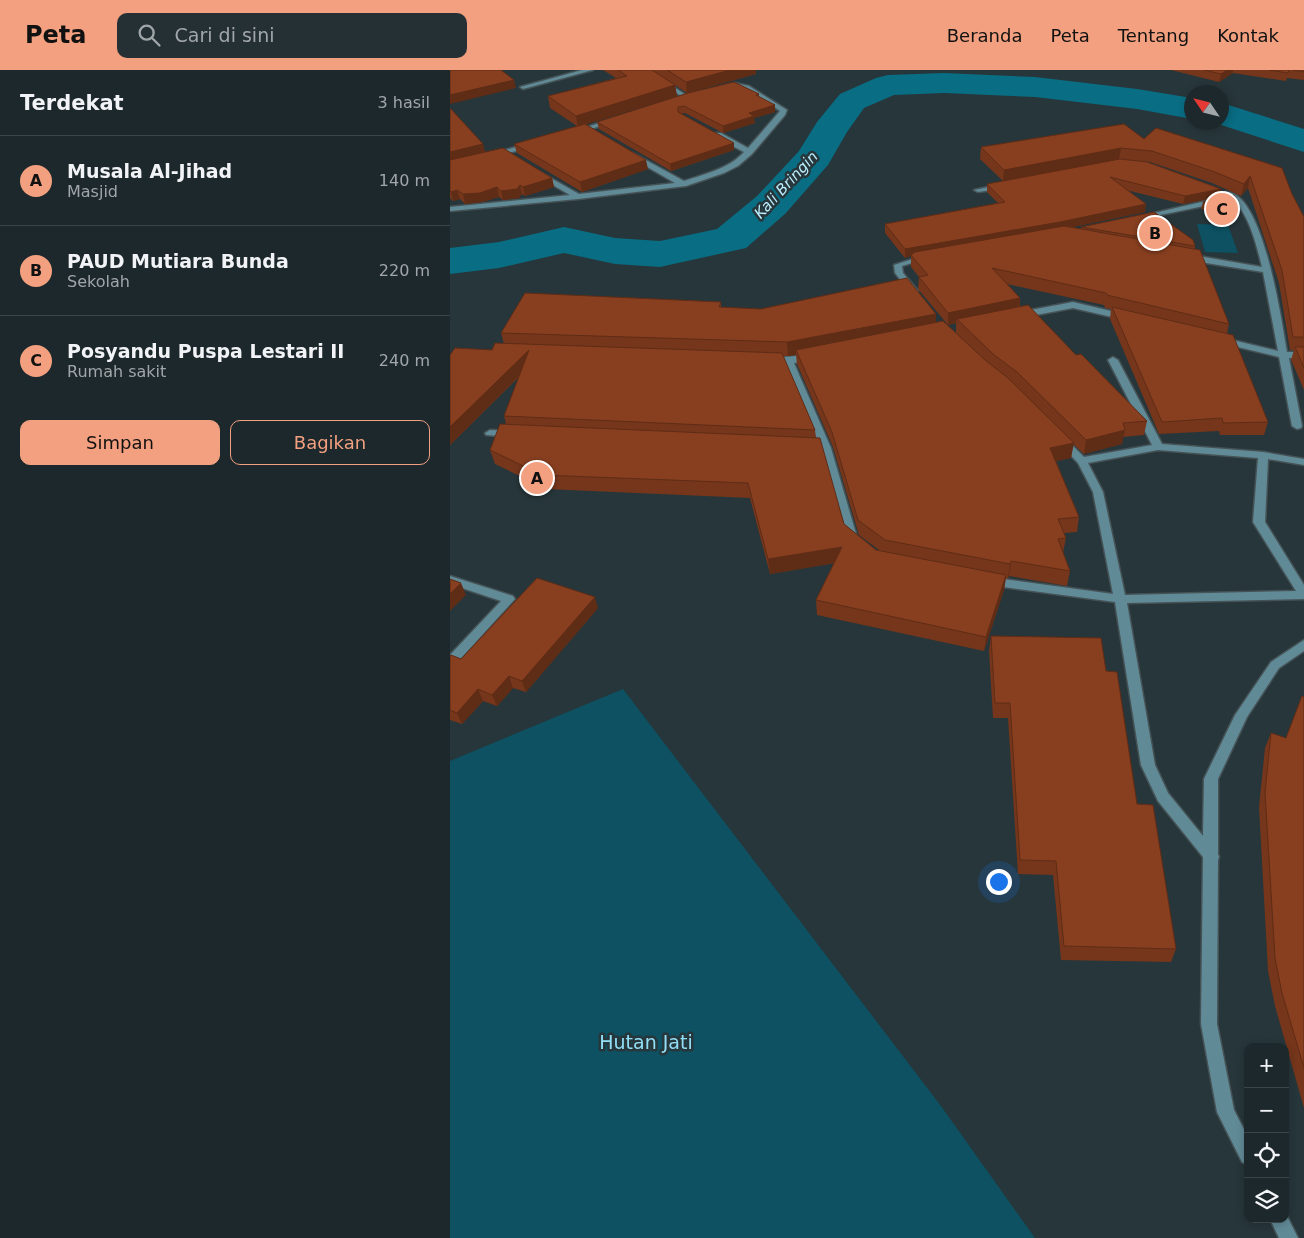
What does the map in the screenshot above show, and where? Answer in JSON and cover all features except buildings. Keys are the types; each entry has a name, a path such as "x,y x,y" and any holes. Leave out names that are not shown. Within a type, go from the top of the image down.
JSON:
{"street":[{"path":"523,87 590,70"},
{"path":"644,70 688,96 677,100"},
{"path":"450,209 578,198 683,184 721,171 735,164 749,152 783,114 784,110 747,87 735,84 718,89"},
{"path":"596,133 584,130 624,116"},
{"path":"707,129 749,152"},
{"path":"486,156 540,142"},
{"path":"622,148 683,184"},
{"path":"504,151 512,156"},
{"path":"529,167 578,198"},
{"path":"978,190 1015,183"},
{"path":"1218,190 1236,197 1243,205 1259,240 1267,270 1297,426"},
{"path":"1133,218 1236,197"},
{"path":"922,302 899,273 898,265 912,260 941,255"},
{"path":"1179,256 1267,270"},
{"path":"1014,317 1073,305 1130,318"},
{"path":"1207,337 1284,355 1304,356"},
{"path":"759,360 788,362 818,356"},
{"path":"1113,360 1158,447"},
{"path":"788,362 822,448 852,538 864,549"},
{"path":"1052,431 1082,461 1098,492 1120,599 1148,765 1163,797 1212,857"},
{"path":"490,433 519,434"},
{"path":"1082,461 1158,447 1263,455 1304,462"},
{"path":"1263,455 1259,522 1304,595"},
{"path":"973,578 1010,585 1120,599 1304,595"},
{"path":"450,580 508,599 450,663"},
{"path":"1244,1148 1226,1112 1209,1024 1212,857 1211,778 1242,714 1275,665 1304,645"},
{"path":"1281,1223 1289,1238"}],"green space":[{"path":"1197,224 1228,225 1238,253 1205,252"},
{"name":"Hutan Jati","path":"623,689 941,1106 1035,1238 450,1238 450,761"}],"waterway":[{"name":"Kali Bringin","path":"450,261 499,255 564,240 615,251 660,254 731,239 771,205 815,157 830,130 852,101 888,85 944,83 1035,87 1137,99 1184,108"},
{"name":"Kali Bringin","path":"1229,116 1304,141"}],"place":[{"name":"Posyandu Puspa Lestari II","path":"1222,209"},
{"name":"PAUD Mutiara Bunda","path":"1155,233"},
{"name":"Musala Al-Jihad","path":"537,478"}]}
